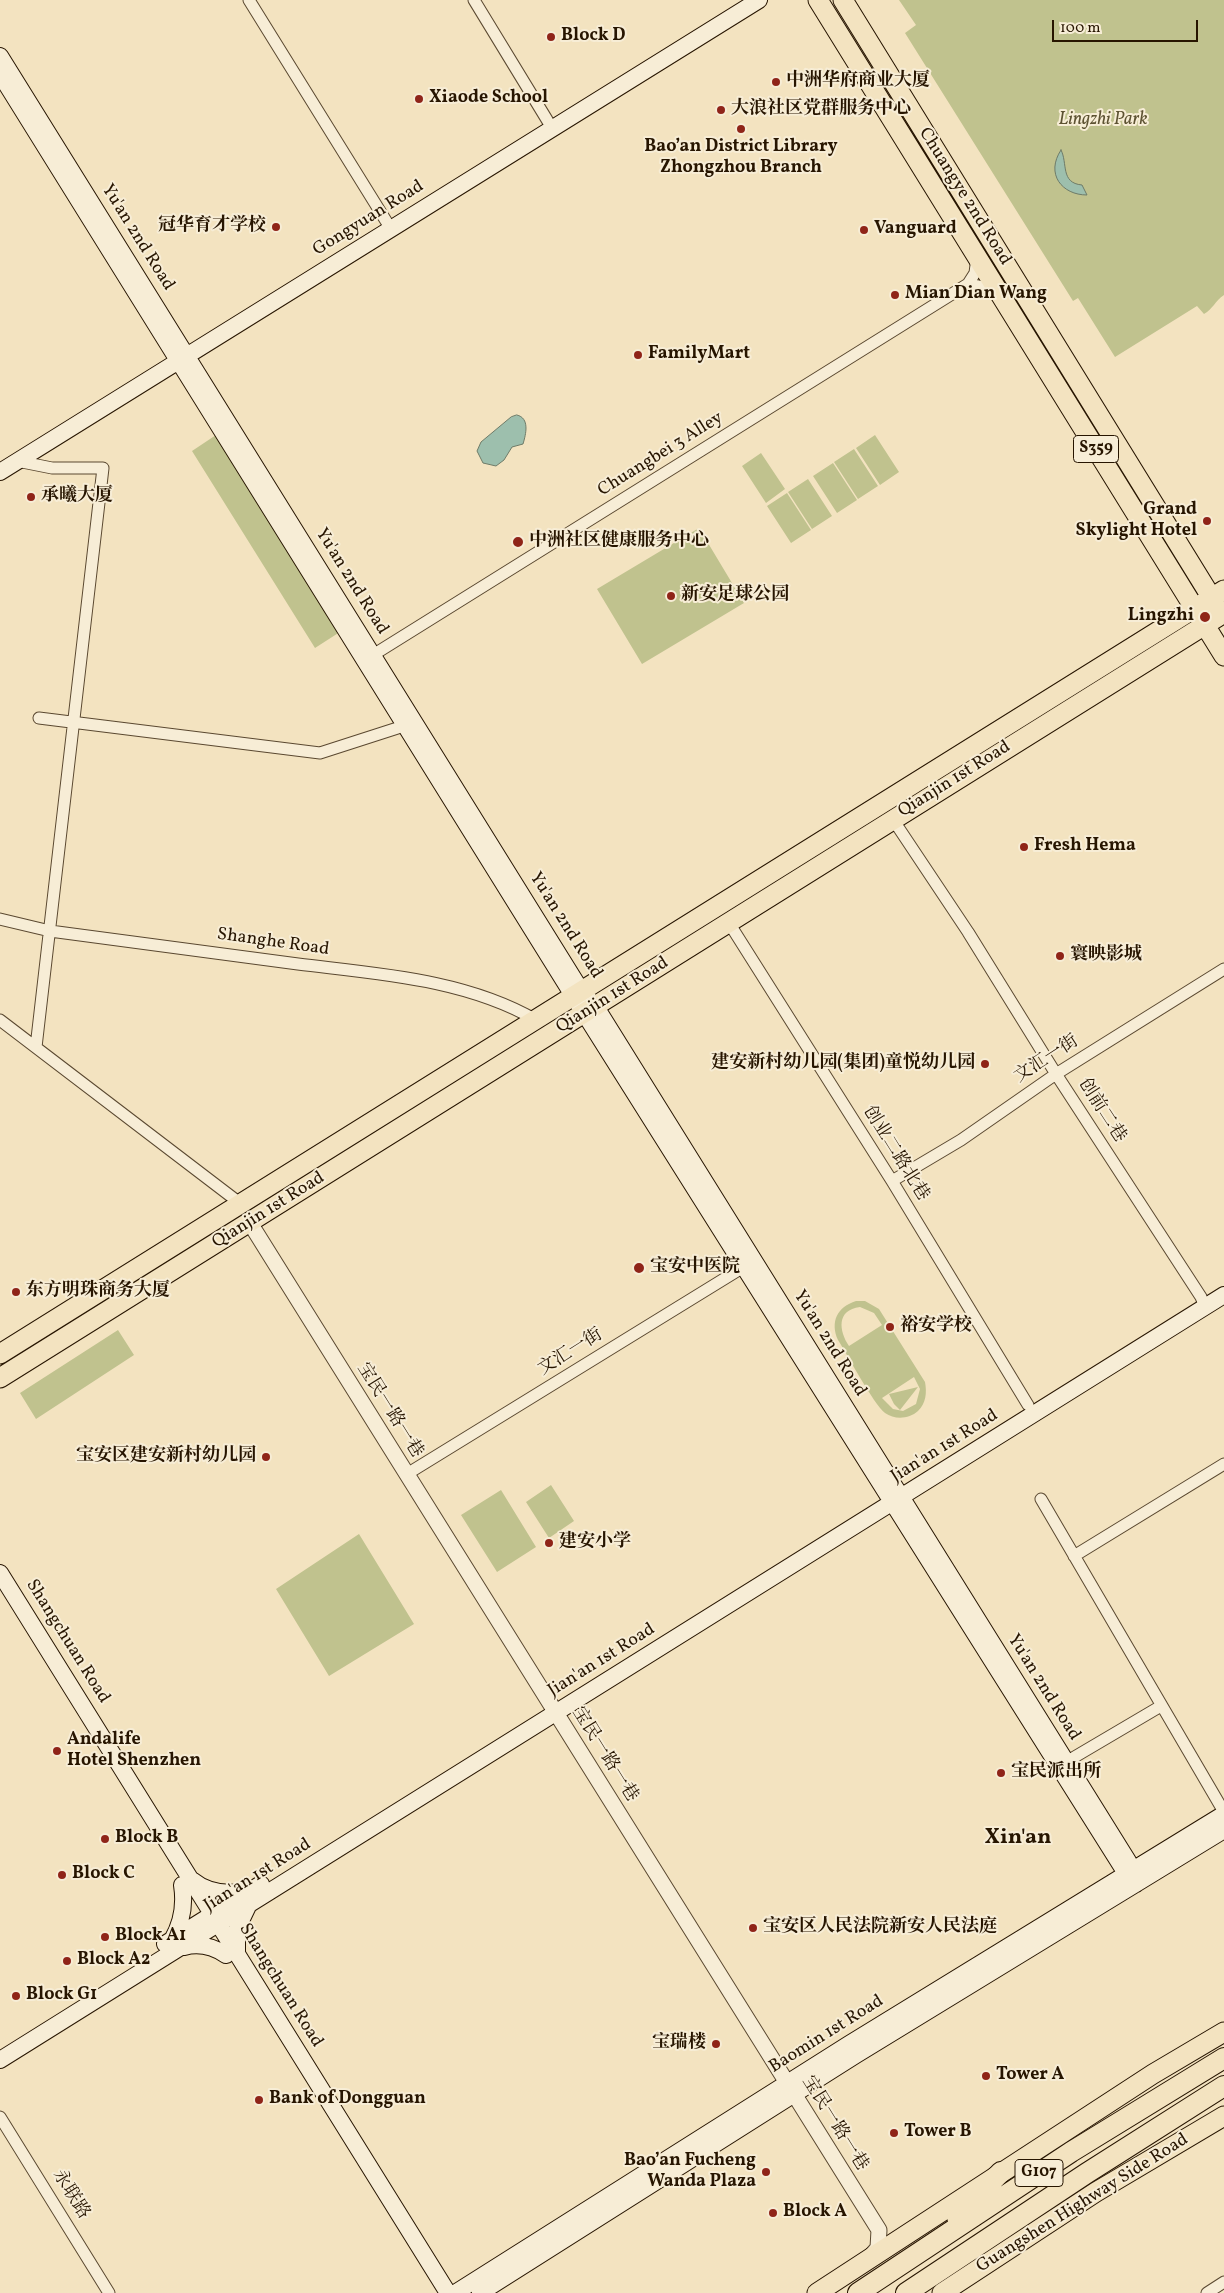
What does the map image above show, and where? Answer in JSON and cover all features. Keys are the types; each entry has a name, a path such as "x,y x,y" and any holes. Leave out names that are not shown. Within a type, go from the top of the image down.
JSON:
{"highway":[{"name":"G107","path":"858,2293 1071,2152 1224,2058"},
{"name":"G107","path":"906,2293 1087,2173 1224,2086"},
{"path":"931,2245 1001,2172"}],"main road":[{"name":"Gongyuan Road","path":"549,124 738,0"},
{"name":"Gongyuan Road","path":"0,472 180,354 388,224 549,124 758,0"},
{"name":"Chuangye 2nd Road","path":"818,0 978,256"},
{"name":"Chuangye 2nd Road","path":"843,0 1218,594"},
{"name":"Yu'an 2nd Road","path":"0,56 180,354 578,994 591,1010 1132,1875"},
{"name":"Yu'an 2nd Road","path":"0,74 373,655 410,724"},
{"name":"S359","path":"978,256 998,290"},
{"name":"Chuangye 2nd Road","path":"998,290 1224,656"},
{"name":"Gongyuan Road","path":"0,459 180,354"},
{"name":"S359","path":"1218,594 1223,615"},
{"name":"Qianjin 1st Road","path":"0,1354 1218,594"},
{"name":"Qianjin 1st Road","path":"0,1378 591,1010 892,818 1223,615"},
{"path":"702,917 698,922 698,928 706,934 712,934"},
{"name":"Jian'an 1st Road","path":"0,2047 211,1922 553,1709 1203,1302 1224,1283"},
{"name":"Jian'an 1st Road","path":"894,1496 1028,1405 1203,1302 1224,1295"},
{"name":"Yu'an 2nd Road","path":"894,1496 1066,1762 1132,1875"},
{"name":"Shangchuan Road","path":"0,1573 211,1922 448,2293"},
{"name":"Shangchuan Road","path":"0,1592 187,1882"},
{"name":"Baomin 1st Road","path":"455,2293 790,2089 1132,1875 1224,1813"},
{"name":"Baomin 1st Road","path":"1132,1875 1224,1830"},
{"path":"187,1882 218,1892 250,1897 237,1929 231,1954 205,1946 175,1944 182,1916 187,1882"},
{"name":"Jian'an 1st Road","path":"0,2060 175,1944"},
{"name":"Shangchuan Road","path":"231,1954 436,2293"},
{"path":"817,2293 1153,2074 1224,2032"},
{"name":"Baomin 1st Road","path":"480,2293 790,2089"},
{"name":"Guangshen Highway Side Road","path":"942,2293 1096,2192 1224,2116"}],"street":[{"path":"248,0 388,224"},
{"path":"474,0 549,124"},
{"path":"978,256 975,273 968,284 998,290"},
{"name":"Chuangbei 3 Alley","path":"373,655 968,284"},
{"path":"16,461 52,468 103,468 36,1047"},
{"path":"39,718 320,753 410,724"},
{"name":"创前二巷","path":"892,818 968,932 1056,1074 1203,1302"},
{"name":"Shanghe Road","path":"0,919 50,930 382,975 454,987 511,1005 536,1020"},
{"name":"创业二路北巷","path":"729,923 892,1181 1028,1405"},
{"name":"文汇一街","path":"892,1181 961,1140 1056,1074 1224,970"},
{"path":"0,1020 241,1204"},
{"name":"宝民一路一巷","path":"250,1222 879,2230"},
{"name":"文汇一街","path":"407,1474 750,1264"},
{"path":"1074,1556 1224,1464"},
{"path":"1041,1499 1224,1813"},
{"path":"1066,1762 1161,1706"},
{"name":"永联路","path":"0,2117 109,2293"},
{"path":"869,2258 878,2248 879,2230 890,2236 907,2233"},
{"path":"1207,2293 1224,2282"}],"green space":[{"name":"Lingzhi Park","path":"899,0 1224,0 1224,295 1210,310 1204,314 1197,306 1115,357 1078,298 1073,301 905,33 916,25"},
{"path":"219,433 343,630 315,648 192,451"},
{"path":"875,435 899,472 880,485 856,448"},
{"path":"854,449 878,486 858,499 834,462"},
{"path":"761,453 785,489 766,503 742,466"},
{"path":"833,463 857,500 837,513 813,476"},
{"path":"808,479 832,516 812,529 788,492"},
{"path":"787,493 811,530 791,543 767,506"},
{"name":"新安足球公园","path":"699,528 744,603 642,664 597,589"},
{"path":"856,1301 865,1301 879,1309 925,1382 926,1394 924,1401 921,1408 914,1414 897,1418 885,1413 874,1400 838,1340 835,1321 840,1311","holes":["860,1307 874,1313 882,1325 849,1346 843,1334 843,1317 852,1309","914,1377 920,1389 916,1404 903,1411 893,1409 882,1398"]},
{"path":"118,1330 134,1355 36,1419 20,1393"},
{"path":"918,1387 900,1410 894,1404 889,1394"},
{"path":"551,1485 574,1521 549,1538 526,1502"},
{"path":"501,1490 536,1547 497,1572 461,1515"},
{"path":"359,1534 414,1624 329,1676 276,1589"}],"shaded area":[{"path":"1061,150 1070,181 1082,185 1087,195 1070,191 1059,182 1055,167 1056,159"},
{"path":"517,415 524,419 526,427 523,444 512,447 504,460 496,466 483,463 477,451 481,442 511,417"}],"place":[{"name":"Block D","path":"551,37"},
{"name":"中洲华府商业大厦","path":"776,82"},
{"name":"Xiaode School","path":"419,99"},
{"name":"大浪社区党群服务中心","path":"721,110"},
{"name":"Bao’an District Library Zhongzhou Branch","path":"741,129"},
{"name":"冠华育才学校","path":"276,227"},
{"name":"Vanguard","path":"864,230"},
{"name":"Mian Dian Wang","path":"895,295"},
{"name":"FamilyMart","path":"638,355"},
{"name":"承曦大厦","path":"31,497"},
{"name":"Grand Skylight Hotel","path":"1207,521"},
{"name":"中洲社区健康服务中心","path":"518,542"},
{"name":"新安足球公园","path":"671,596"},
{"name":"Lingzhi","path":"1205,617"},
{"name":"Fresh Hema","path":"1024,847"},
{"name":"寰映影城","path":"1060,956"},
{"name":"建安新村幼儿园(集团)童悦幼儿园","path":"985,1064"},
{"name":"宝安中医院","path":"639,1268"},
{"name":"东方明珠商务大厦","path":"16,1292"},
{"name":"裕安学校","path":"890,1327"},
{"name":"宝安区建安新村幼儿园","path":"266,1457"},
{"name":"建安小学","path":"549,1543"},
{"name":"Andalife Hotel Shenzhen","path":"57,1751"},
{"name":"宝民派出所","path":"1001,1773"},
{"name":"Block B","path":"105,1839"},
{"name":"Block C","path":"62,1875"},
{"name":"宝安区人民法院新安人民法庭","path":"753,1928"},
{"name":"Block A1","path":"105,1937"},
{"name":"Block A2","path":"67,1961"},
{"name":"Block G1","path":"16,1996"},
{"name":"宝瑞楼","path":"716,2044"},
{"name":"Tower A","path":"986,2076"},
{"name":"Bank of Dongguan","path":"259,2100"},
{"name":"Tower B","path":"894,2133"},
{"name":"Bao’an Fucheng Wanda Plaza","path":"766,2172"},
{"name":"Block A","path":"773,2213"}],"district":[{"name":"Xin'an","path":"1018,1839"}]}
